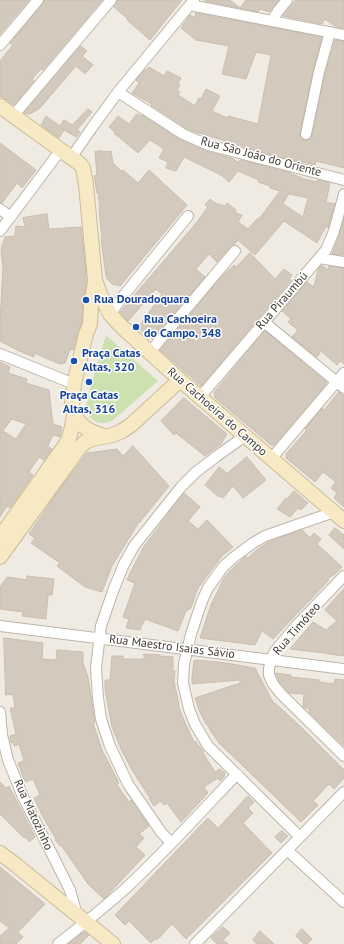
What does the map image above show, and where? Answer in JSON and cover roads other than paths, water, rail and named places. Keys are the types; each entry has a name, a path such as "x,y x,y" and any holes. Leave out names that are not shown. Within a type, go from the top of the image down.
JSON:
{"main road":[{"path":"0,106 80,164 82,168 86,185 96,280 100,294 110,314 97,319 90,324"},
{"path":"96,280 91,305 90,324 86,334 74,384 72,406 74,415 84,428 104,436"},
{"name":"Rua Cachoeira do Campo","path":"110,314 149,353 339,516"},
{"path":"0,558 80,447 92,439 113,435 122,431 180,380"},
{"path":"0,537 66,444 71,432 74,415"},
{"path":"0,853 16,864 111,943"}],"street":[{"path":"0,45 38,0"},
{"path":"13,116 111,0"},
{"path":"272,21 287,0"},
{"path":"0,231 66,154 91,129 118,92 192,2 272,21 344,35"},
{"path":"306,134 319,72 330,32"},
{"name":"Rua São João do Oriente","path":"118,92 183,134 197,140 344,180"},
{"name":"Rua Piraumbú","path":"200,397 326,250 334,231 344,194"},
{"path":"0,210 11,217"},
{"path":"110,314 188,216"},
{"path":"149,353 234,251"},
{"path":"319,258 344,262"},
{"path":"264,322 340,385"},
{"path":"0,354 74,384"},
{"path":"271,459 340,385 344,373"},
{"path":"171,843 161,832 128,784 110,746 101,719 96,668 101,626 124,564 134,546 181,487 196,472 245,436"},
{"path":"300,837 208,746 195,724 189,709 183,683 184,664 191,634 202,601 208,588 222,567 253,543 265,536 339,516"},
{"name":"Rua Timóteo","path":"344,576 296,626 275,651 271,659 269,670 269,675 273,684 281,694 344,756"},
{"name":"Rua Maestro Isaias Sávio","path":"0,626 344,669"},
{"name":"Rua Matozinho","path":"0,712 2,735 8,760 23,797 70,890 81,918"},
{"path":"58,944 81,918 126,888 237,774"},
{"path":"195,944 344,792"},
{"path":"287,850 344,902"}],"place":[{"name":"Rua Douradoquara","path":"86,300"},
{"name":"Rua Cachoeira do Campo, 348","path":"136,327"},
{"name":"Praça Catas Altas, 320","path":"74,361"},
{"name":"Praça Catas Altas, 316","path":"89,382"}]}
